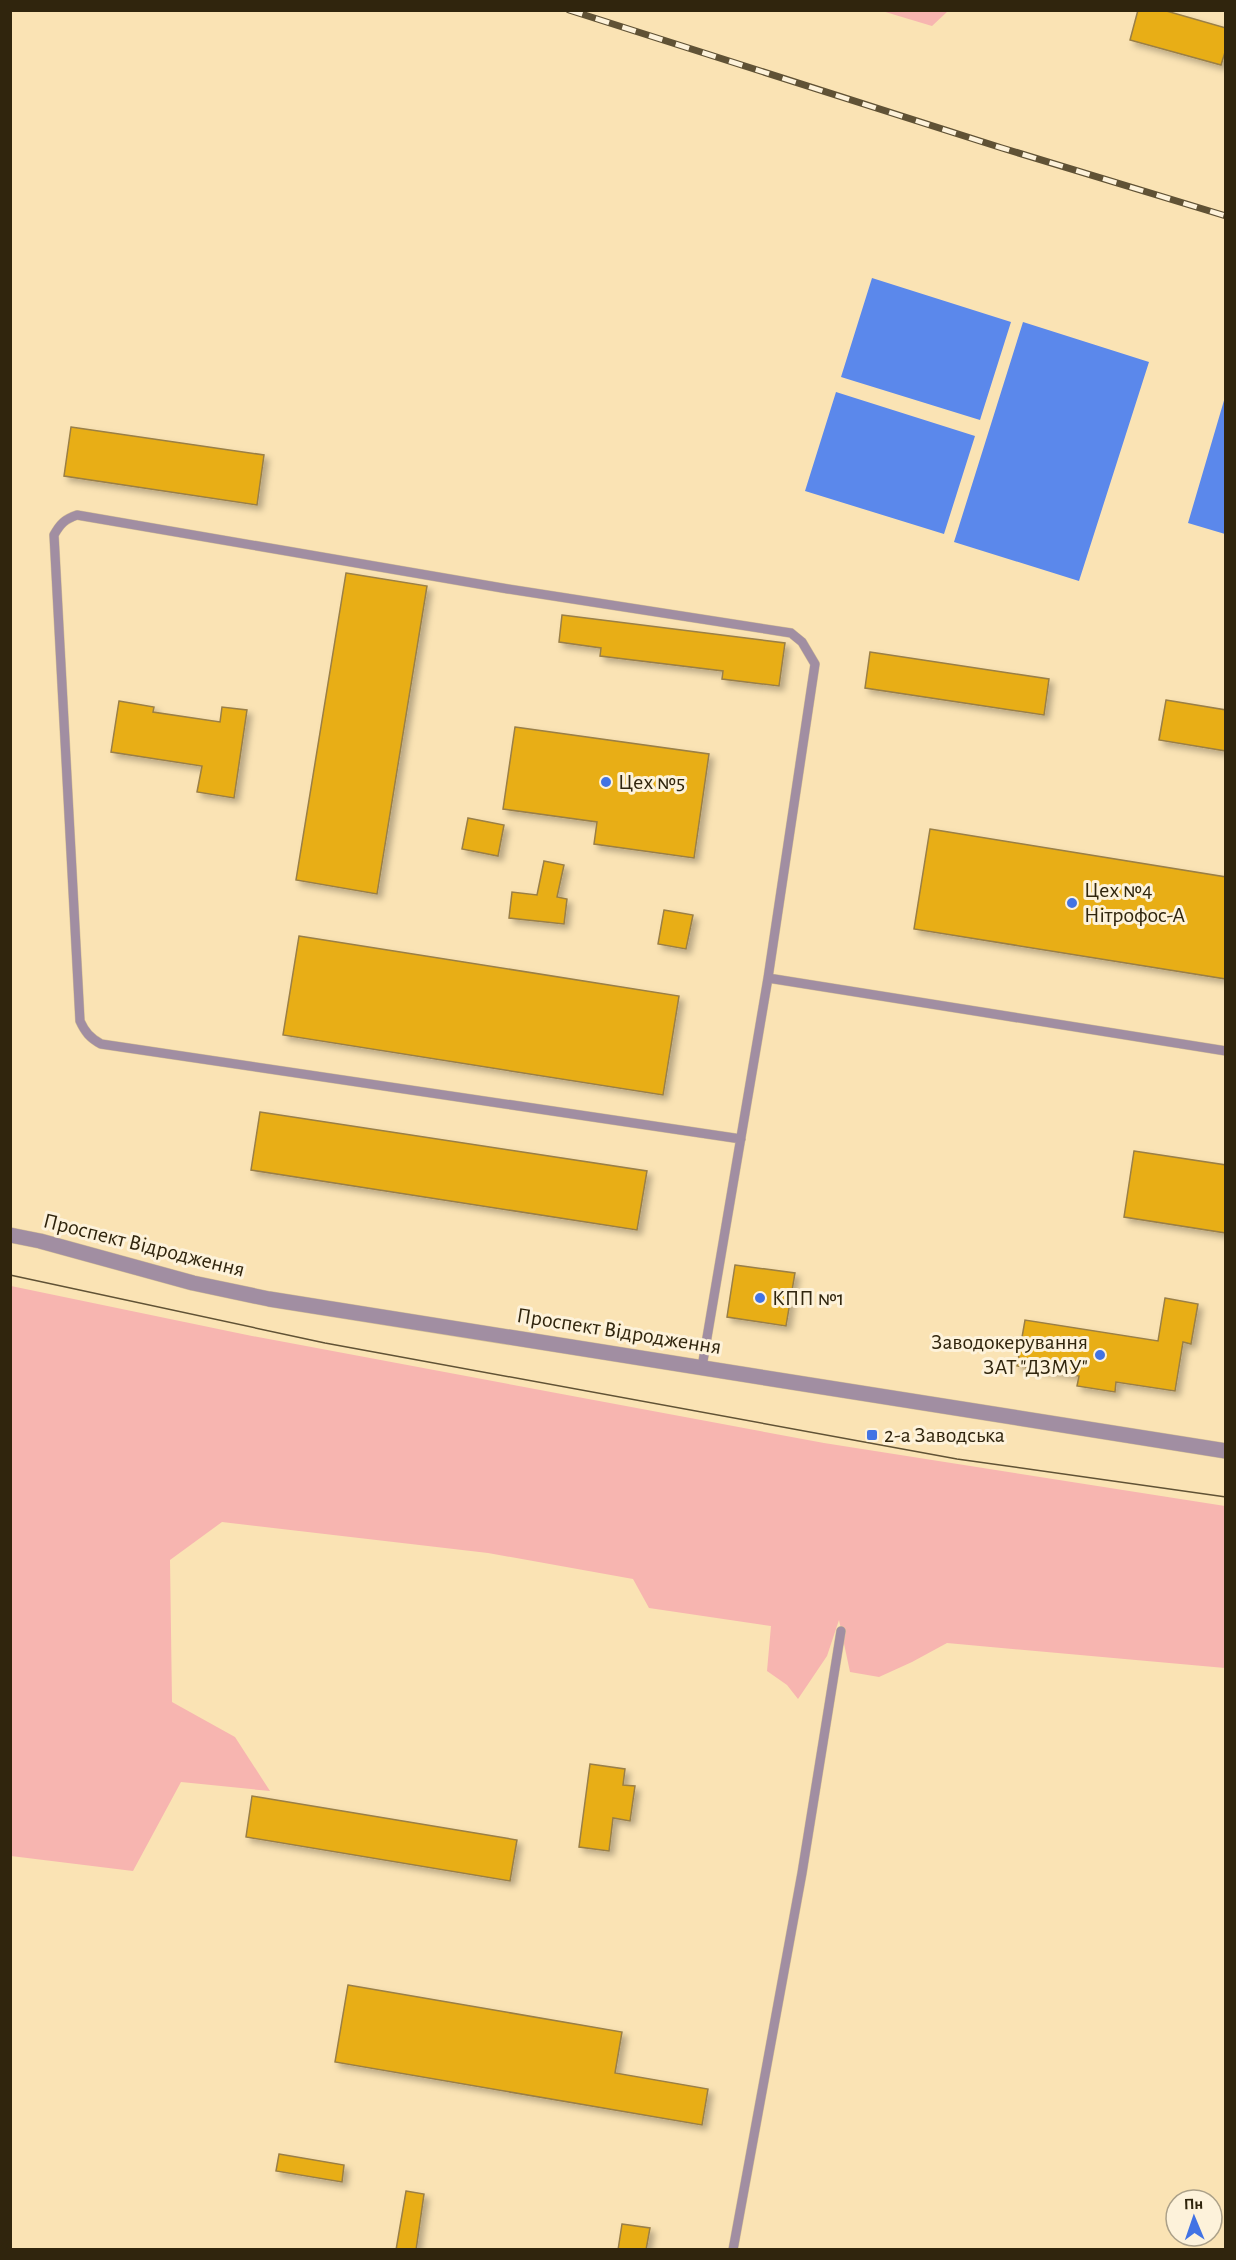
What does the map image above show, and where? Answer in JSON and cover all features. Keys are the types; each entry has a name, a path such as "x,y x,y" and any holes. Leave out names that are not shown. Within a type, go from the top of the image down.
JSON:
{"street":[{"name":"Проспект Відродження","path":"10,1235 40,1241 193,1283 269,1299 1226,1451"}],"lane":[{"path":"702,1367 741,1138 768,978 815,664 810,653 791,633 519,591 78,515 59,525 54,536 80,1021 92,1040 113,1046 741,1138"},
{"path":"768,978 1226,1051"},
{"path":"733,2250 802,1873 841,1631"}],"shaded area":[{"path":"882,11 948,11 932,26"},
{"path":"11,1286 252,1336 824,1443 1225,1506 1225,1668 947,1643 879,1677 850,1672 839,1620 827,1656 798,1699 787,1685 767,1671 771,1626 649,1608 633,1579 488,1553 222,1522 170,1560 172,1702 235,1737 270,1791 181,1782 133,1871 11,1856"}],"water":[{"path":"872,278 1011,322 980,420 841,377"},
{"path":"1023,322 1149,362 1079,581 954,542"},
{"path":"836,392 975,436 944,534 805,491"},
{"path":"1225,397 1225,534 1188,523"}],"building":[{"path":"1138,10 1163,10 1226,28 1226,49 1221,65 1130,40"},
{"path":"71,427 264,455 257,505 64,476"},
{"path":"346,573 427,586 377,894 296,880"},
{"path":"562,615 785,643 779,686 722,679 723,671 600,656 601,648 559,642"},
{"path":"870,652 1049,679 1044,715 865,688"},
{"path":"1166,700 1226,710 1226,751 1159,740"},
{"path":"119,701 154,707 153,712 220,722 222,707 247,710 234,798 197,792 202,766 111,752"},
{"name":"Цех №5","path":"515,727 709,754 694,858 594,844 597,822 503,809"},
{"path":"468,818 504,825 498,856 462,849"},
{"name":"Цех №4 Нітрофос-А","path":"930,829 1226,877 1226,979 914,929"},
{"path":"544,861 564,865 557,897 567,899 564,924 509,918 512,892 537,895"},
{"path":"664,910 693,915 686,949 658,944"},
{"path":"299,936 679,996 663,1095 283,1035"},
{"path":"260,1112 647,1171 637,1230 251,1170"},
{"path":"1134,1151 1226,1165 1226,1233 1124,1217"},
{"name":"КПП №1","path":"735,1265 795,1273 786,1326 727,1317"},
{"name":"Заводокерування ЗАТ \"ДЗМУ\"","path":"1165,1298 1198,1304 1191,1344 1183,1342 1175,1391 1116,1382 1115,1392 1077,1386 1079,1376 1017,1366 1025,1320 1158,1341"},
{"path":"590,1764 625,1769 623,1785 635,1786 630,1821 613,1818 609,1851 579,1847"},
{"path":"252,1796 517,1840 510,1881 246,1837"},
{"path":"348,1985 622,2032 615,2073 708,2089 702,2125 335,2062"},
{"path":"279,2154 344,2165 342,2182 276,2171"},
{"path":"406,2191 424,2194 416,2250 396,2250"},
{"path":"622,2224 650,2228 646,2250 618,2250"}],"tram line":[{"path":"10,1275 325,1343 957,1459 1226,1497"}],"railway":[{"path":"569,10 1002,148 1226,216"}],"place":[{"name":"Цех №5","path":"606,782"},
{"name":"Цех №4 Нітрофос-А","path":"1072,903"},
{"name":"КПП №1","path":"760,1298"},
{"name":"Заводокерування ЗАТ \"ДЗМУ\"","path":"1100,1355"},
{"name":"2-а Заводська","path":"872,1435"}]}
